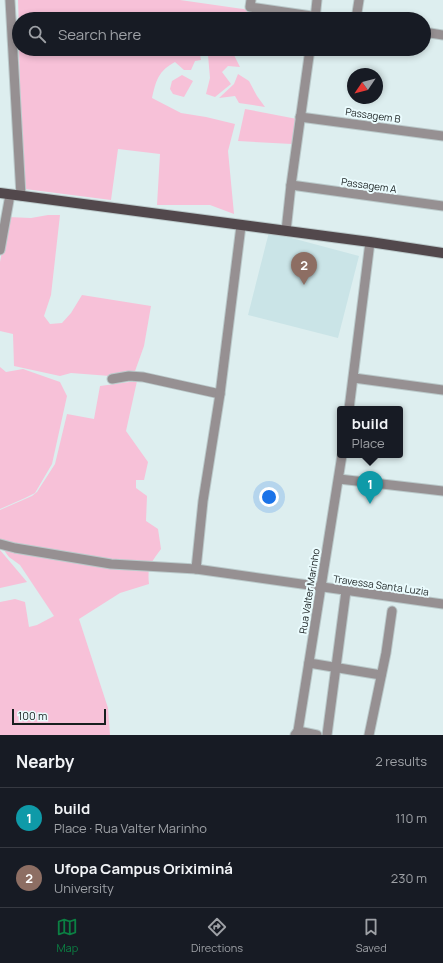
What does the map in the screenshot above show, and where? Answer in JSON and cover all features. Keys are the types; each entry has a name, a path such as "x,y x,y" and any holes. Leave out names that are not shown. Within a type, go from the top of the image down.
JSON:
{"main road":[{"path":"5,194 443,253"}],"street":[{"path":"10,0 12,36"},
{"path":"316,12 317,0"},
{"path":"357,12 359,0"},
{"path":"251,4 288,12"},
{"path":"431,33 443,35"},
{"path":"13,56 21,196"},
{"path":"286,231 309,56"},
{"name":"Passagem B","path":"300,117 443,136"},
{"name":"Passagem A","path":"291,185 443,206"},
{"path":"0,250 5,194"},
{"path":"196,569 203,501 220,394 241,226"},
{"path":"349,406 370,242"},
{"path":"112,379 129,376 143,377 220,394"},
{"path":"354,378 443,390"},
{"name":"Rua Valter Marinho","path":"297,733 342,458"},
{"path":"339,479 443,491"},
{"name":"Travessa Santa Luzia","path":"0,544 15,548 111,564 196,569 321,588 443,604"},
{"path":"327,735 346,591"},
{"path":"369,735 392,611"},
{"path":"309,663 381,675"},
{"path":"297,733 317,735"}],"shaded area":[{"path":"18,0 180,0 250,10 249,12 18,12"},
{"path":"19,56 200,56 201,60 195,61 191,70 184,70 175,62 169,65 161,73 152,98 181,113 235,124 228,151 234,214 210,205 157,205 160,154 118,149 111,200 25,189"},
{"path":"208,56 234,56 240,67 228,66 222,72 231,84 215,97 206,94 210,78"},
{"path":"238,74 249,81 265,107 239,103 235,96 219,98 234,84"},
{"path":"182,75 193,81 184,97 173,94 170,89 172,81"},
{"path":"245,109 297,119 292,144 238,141"},
{"path":"48,215 60,215 51,295 44,316 50,324 62,323 71,313 82,295 151,306 144,346 134,374 110,376 71,373 60,376 14,366 13,334 0,331 0,262 8,217 31,218"},
{"path":"269,232 359,256 338,338 248,315"},
{"path":"0,367 6,372 23,369 60,382 67,396 52,464 35,493 0,509"},
{"path":"137,381 126,431 148,462 144,480 136,480 136,488 147,496 146,521 158,529 161,549 150,565 149,584 120,593 79,619 108,708 110,735 0,735 0,602 15,599 25,602 29,627 37,625 54,616 20,565 9,557 0,545 0,510 32,496 37,492 55,464 67,414 94,419 100,386"},
{"path":"0,550 27,582 0,588"}],"place":[{"name":"Ufopa Campus Oriximiná","path":"304,285"},
{"name":"build","path":"370,504"}]}
